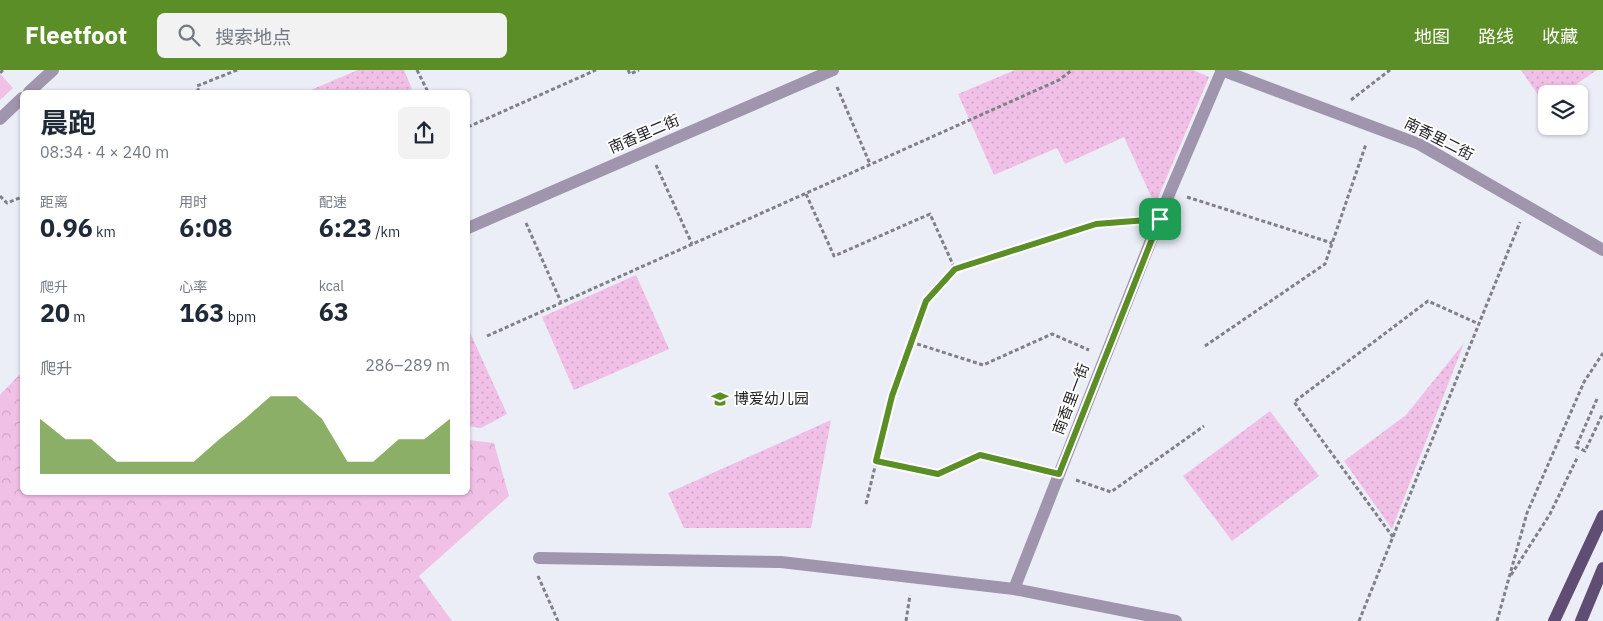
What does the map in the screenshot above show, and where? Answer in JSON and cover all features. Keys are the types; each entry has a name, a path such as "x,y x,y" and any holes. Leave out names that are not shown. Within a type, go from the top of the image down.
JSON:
{"main road":[{"path":"1554,621 1603,516"},
{"path":"1581,621 1603,568"}],"street":[{"path":"31,90 53,70"},
{"name":"南香里二街","path":"1222,70 1418,144 1603,250"},
{"name":"南香里一街","path":"1014,589 1170,192 1222,70"},
{"name":"南香里二街","path":"470,227 832,71"},
{"path":"0,119 20,100"},
{"path":"540,558 782,562 1014,589 1176,621"}],"path":[{"path":"0,73 3,70"},
{"path":"199,90 197,86 237,70"},
{"path":"417,70 427,90"},
{"path":"470,126 596,70"},
{"path":"628,70 630,74 638,70"},
{"path":"487,336 1058,80 1072,70"},
{"path":"1334,112 1390,70"},
{"path":"832,71 870,164"},
{"path":"1205,346 1324,264 1372,126"},
{"path":"649,149 692,244"},
{"path":"1170,192 1332,243"},
{"path":"806,193 834,256 930,214 955,269"},
{"path":"0,196 8,203 20,198"},
{"path":"518,206 561,302"},
{"path":"1359,621 1527,206"},
{"path":"866,504 892,396 926,301 955,269 1096,224 1160,219"},
{"path":"1393,537 1294,402 1428,301 1479,324"},
{"path":"911,342 983,365 1052,334 1106,357"},
{"path":"1497,621 1527,513 1584,382 1603,353"},
{"path":"1597,399 1576,447 1585,451 1603,413"},
{"path":"876,461 938,474 980,455 1059,474 1111,492 1204,426"},
{"path":"1508,579 1550,514 1578,456"},
{"path":"540,558 538,578 558,621"},
{"path":"906,621 912,578"}],"green space":[{"path":"358,70 404,70 412,89 409,90 311,90"},
{"path":"1015,70 1193,70 1209,77 1155,205 1124,137 1065,164 1057,148 994,175 958,94"},
{"path":"1521,70 1597,70 1575,85 1538,85 1538,95"},
{"path":"0,74 13,88 0,100"},
{"path":"636,275 669,349 574,390 542,317"},
{"path":"470,332 507,414 481,428 470,426"},
{"path":"1464,343 1392,529 1344,461 1406,415"},
{"path":"20,374 20,495 470,495 470,440 494,443 509,496 419,576 452,621 0,621 0,395"},
{"path":"1270,411 1319,476 1232,541 1183,476"},
{"path":"831,420 811,528 684,528 668,493"}],"place":[{"name":"博爱幼儿园","path":"720,399"}],"route":[{"path":"1160,219 1059,474 980,455 938,474 876,461 892,396 926,301 955,269 1096,224 1160,219"}]}
